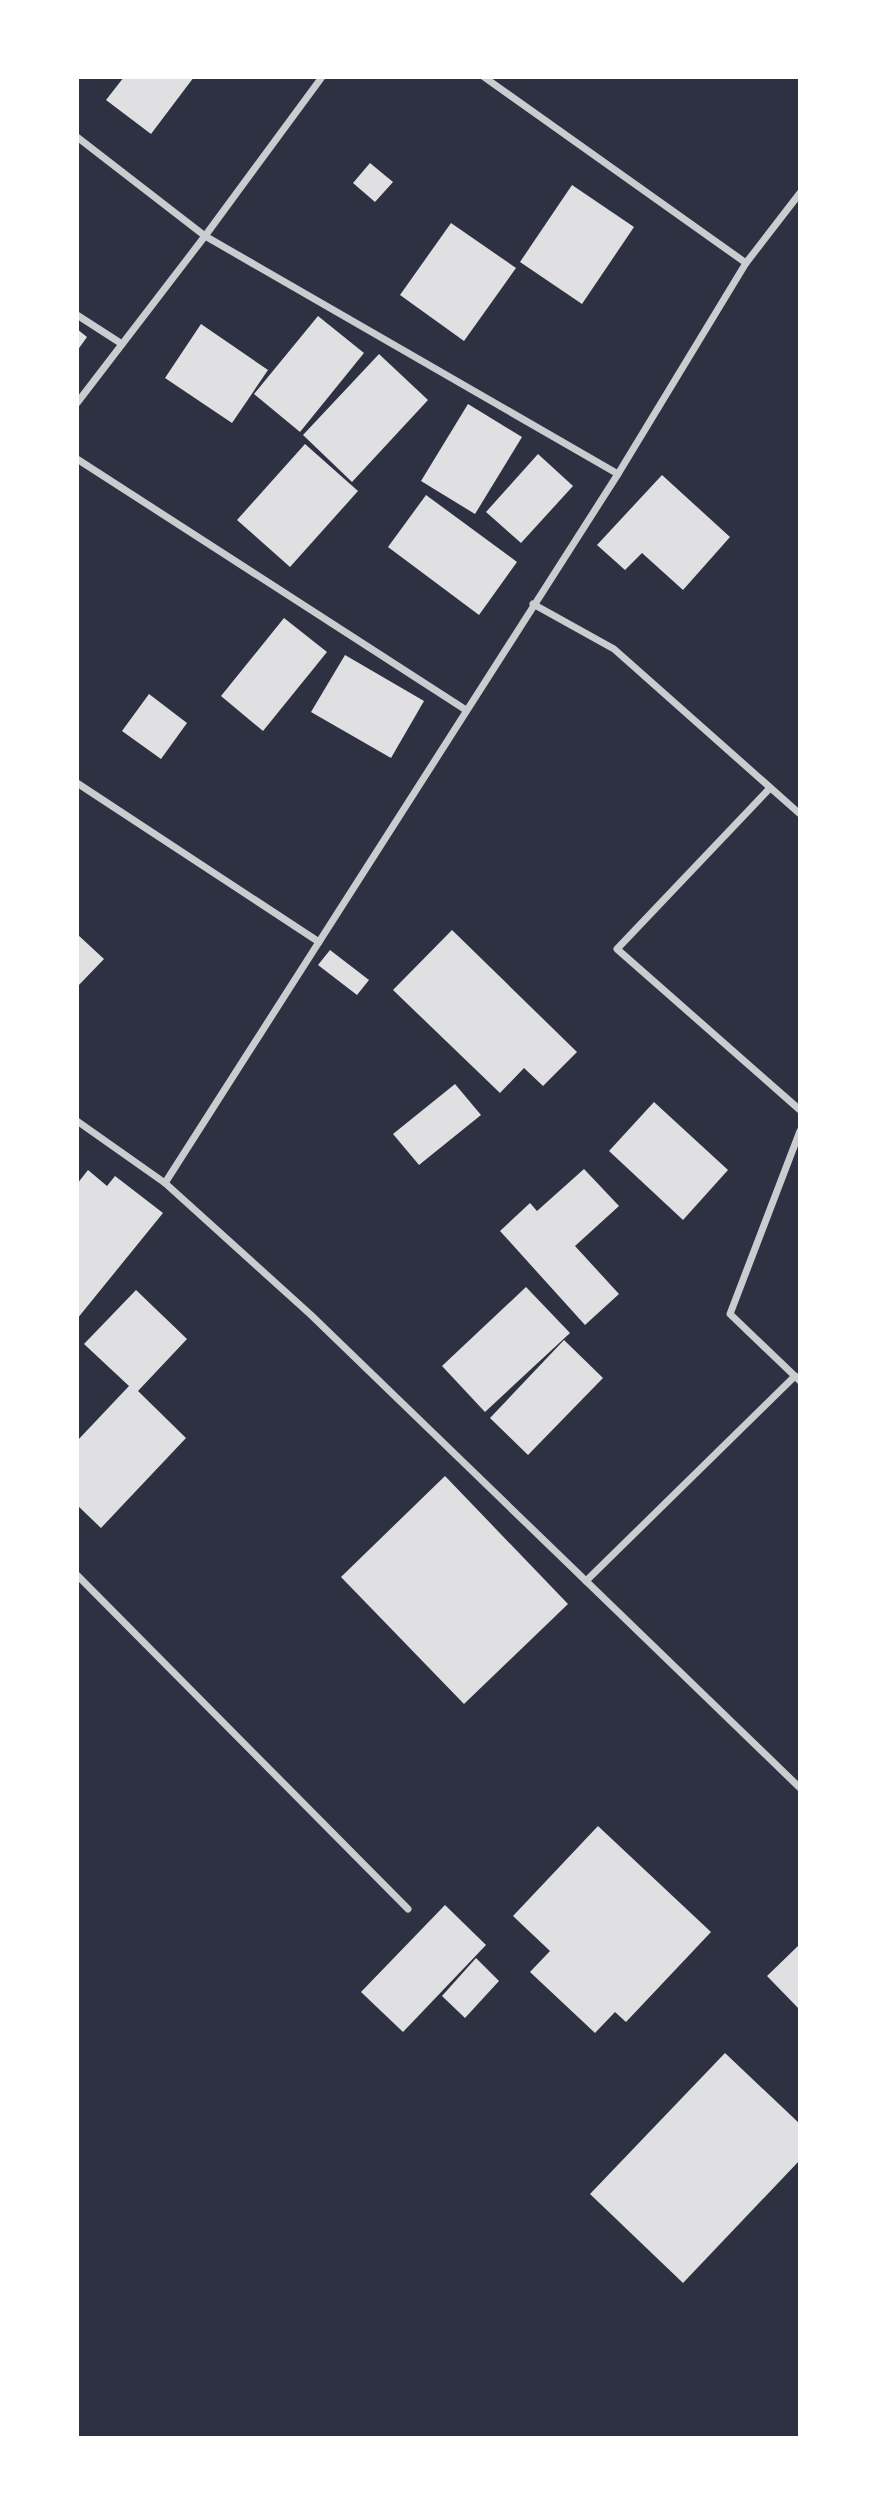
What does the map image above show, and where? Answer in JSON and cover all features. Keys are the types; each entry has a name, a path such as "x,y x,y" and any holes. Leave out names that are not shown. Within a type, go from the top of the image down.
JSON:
{"street":[{"path":"77,403 322,77"},
{"path":"484,77 746,263"},
{"path":"77,137 205,236 618,474"},
{"path":"165,1183 618,474 746,263 800,193"},
{"path":"77,315 122,344"},
{"path":"77,459 466,710"},
{"path":"534,604 614,649 800,814"},
{"path":"77,783 319,942"},
{"path":"770,788 617,949 800,1110"},
{"path":"77,1121 165,1183 312,1315 800,1788"},
{"path":"586,1581 798,1379 730,1314 800,1131"},
{"path":"77,1575 408,1909"}],"building":[{"path":"124,77 194,77 151,134 106,100"},
{"path":"370,163 393,182 375,202 353,183"},
{"path":"572,185 634,227 582,304 520,262"},
{"path":"451,223 516,268 464,341 400,295"},
{"path":"318,316 364,353 300,432 254,394"},
{"path":"201,324 268,370 232,423 165,378"},
{"path":"77,329 87,337 77,351"},
{"path":"379,354 428,400 352,482 303,435"},
{"path":"468,404 522,437 475,514 421,481"},
{"path":"305,444 358,491 290,567 237,520"},
{"path":"538,454 573,486 521,543 486,512"},
{"path":"662,475 730,537 683,590 642,553 625,570 597,545"},
{"path":"426,495 517,562 479,615 388,547"},
{"path":"284,618 327,652 263,731 221,696"},
{"path":"345,655 424,701 391,758 311,712"},
{"path":"149,694 187,723 161,759 122,731"},
{"path":"452,930 577,1052 543,1086 524,1068 500,1093 393,990"},
{"path":"77,934 104,959 77,987"},
{"path":"330,950 369,980 357,995 318,965"},
{"path":"455,1084 481,1115 419,1165 393,1134"},
{"path":"654,1102 728,1170 683,1220 609,1151"},
{"path":"584,1169 619,1206 575,1246 619,1294 585,1325 500,1231 530,1203 537,1211"},
{"path":"88,1170 107,1186 115,1176 163,1213 77,1319 77,1184"},
{"path":"526,1287 570,1333 485,1412 442,1366"},
{"path":"136,1290 187,1339 138,1391 186,1438 101,1528 77,1505 77,1441 129,1386 84,1344"},
{"path":"564,1340 603,1378 528,1455 490,1418"},
{"path":"445,1476 568,1604 464,1704 341,1577"},
{"path":"598,1826 711,1932 626,2022 615,2012 595,2033 530,1972 550,1951 513,1916"},
{"path":"445,1905 486,1945 403,2032 361,1992"},
{"path":"800,1944 800,2010 767,1976"},
{"path":"476,1958 499,1981 465,2018 442,1996"},
{"path":"725,2053 800,2124 800,2160 683,2283 590,2194"}]}
